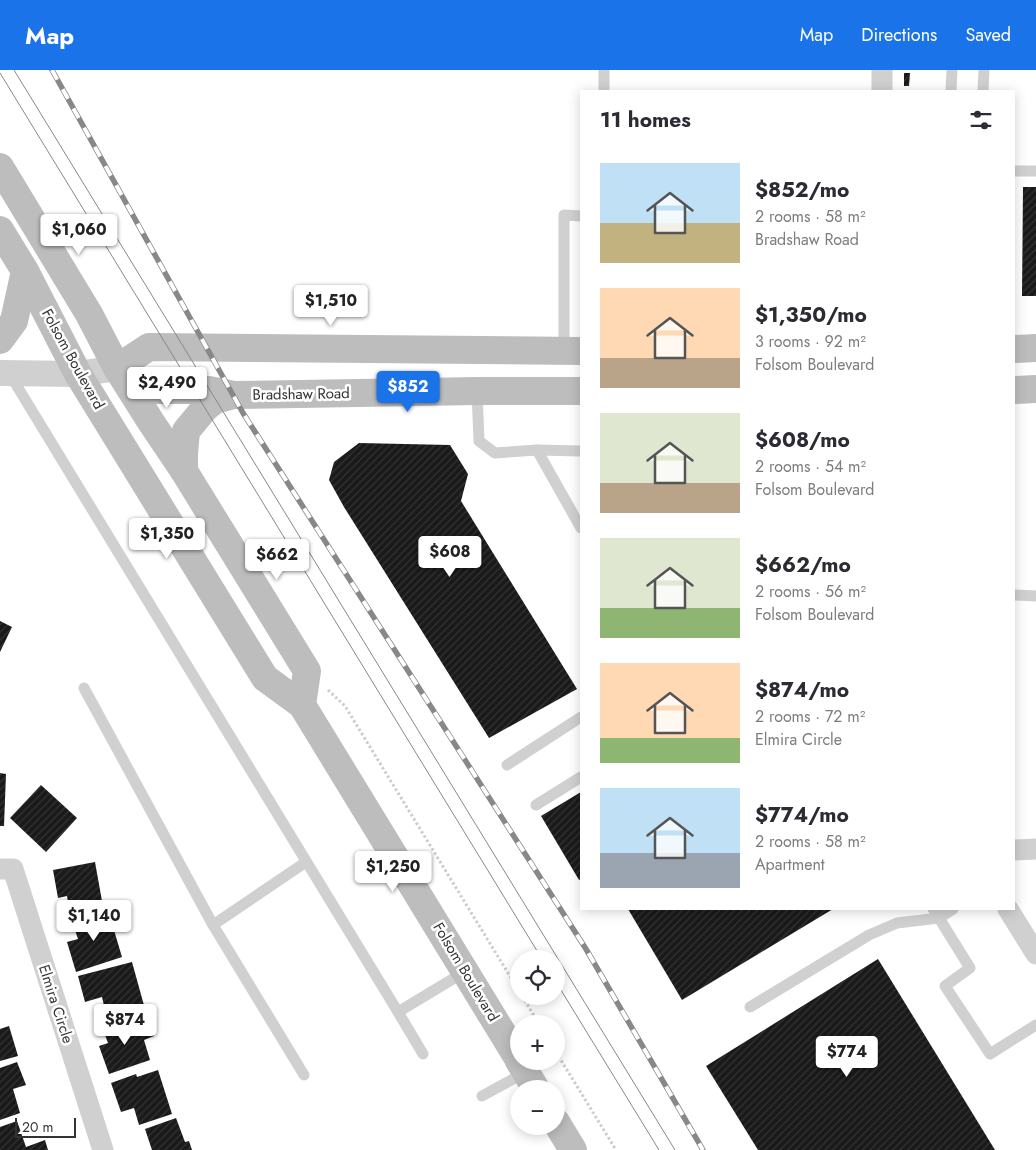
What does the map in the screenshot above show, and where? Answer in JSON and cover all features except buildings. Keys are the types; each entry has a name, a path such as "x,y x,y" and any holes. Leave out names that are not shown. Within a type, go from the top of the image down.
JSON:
{"main road":[{"path":"0,167 89,314 117,368 184,471 307,671 302,705"},
{"name":"Folsom Boulevard","path":"0,230 26,271 78,374 265,678 302,705 466,971 525,1071"},
{"path":"0,340 14,321 26,271"},
{"path":"117,368 149,347 573,351"},
{"path":"1015,349 1036,348"},
{"name":"Bradshaw Road","path":"117,368 150,390 209,390 234,395 477,390 580,391"},
{"path":"1015,390 1036,389"},
{"path":"184,471 186,431 205,408 216,400 234,395"},
{"path":"564,1135 574,1150"}],"street":[{"path":"882,70 882,90"},
{"path":"4,373 78,374 117,368"},
{"path":"1015,850 1036,849"},
{"name":"Elmira Circle","path":"0,869 13,869 104,1150"},
{"path":"1009,910 1036,954"}],"lane":[{"path":"604,70 604,90"},
{"path":"951,90 952,70"},
{"path":"983,90 984,70"},
{"path":"1015,171 1036,172"},
{"path":"573,351 564,215 580,216"},
{"path":"4,373 424,1054"},
{"path":"477,390 479,441 495,453 537,450 580,451"},
{"path":"537,450 580,526"},
{"path":"1015,595 1036,596"},
{"path":"84,688 214,925 304,1075"},
{"path":"507,765 580,718"},
{"path":"536,805 580,778"},
{"path":"214,925 306,862"},
{"path":"750,1007 869,935 897,923 949,910"},
{"path":"936,913 970,968 945,986 990,1054 1036,1025"},
{"path":"398,1012 466,971"},
{"path":"482,1096 525,1071"}],"path":[{"path":"307,671 346,706 510,975"},
{"path":"565,1067 616,1150"}],"tram line":[{"path":"14,70 675,1150"},
{"path":"0,73 536,950"},
{"path":"565,997 659,1150"}],"railway":[{"path":"52,70 243,413 586,949 703,1150"}]}
